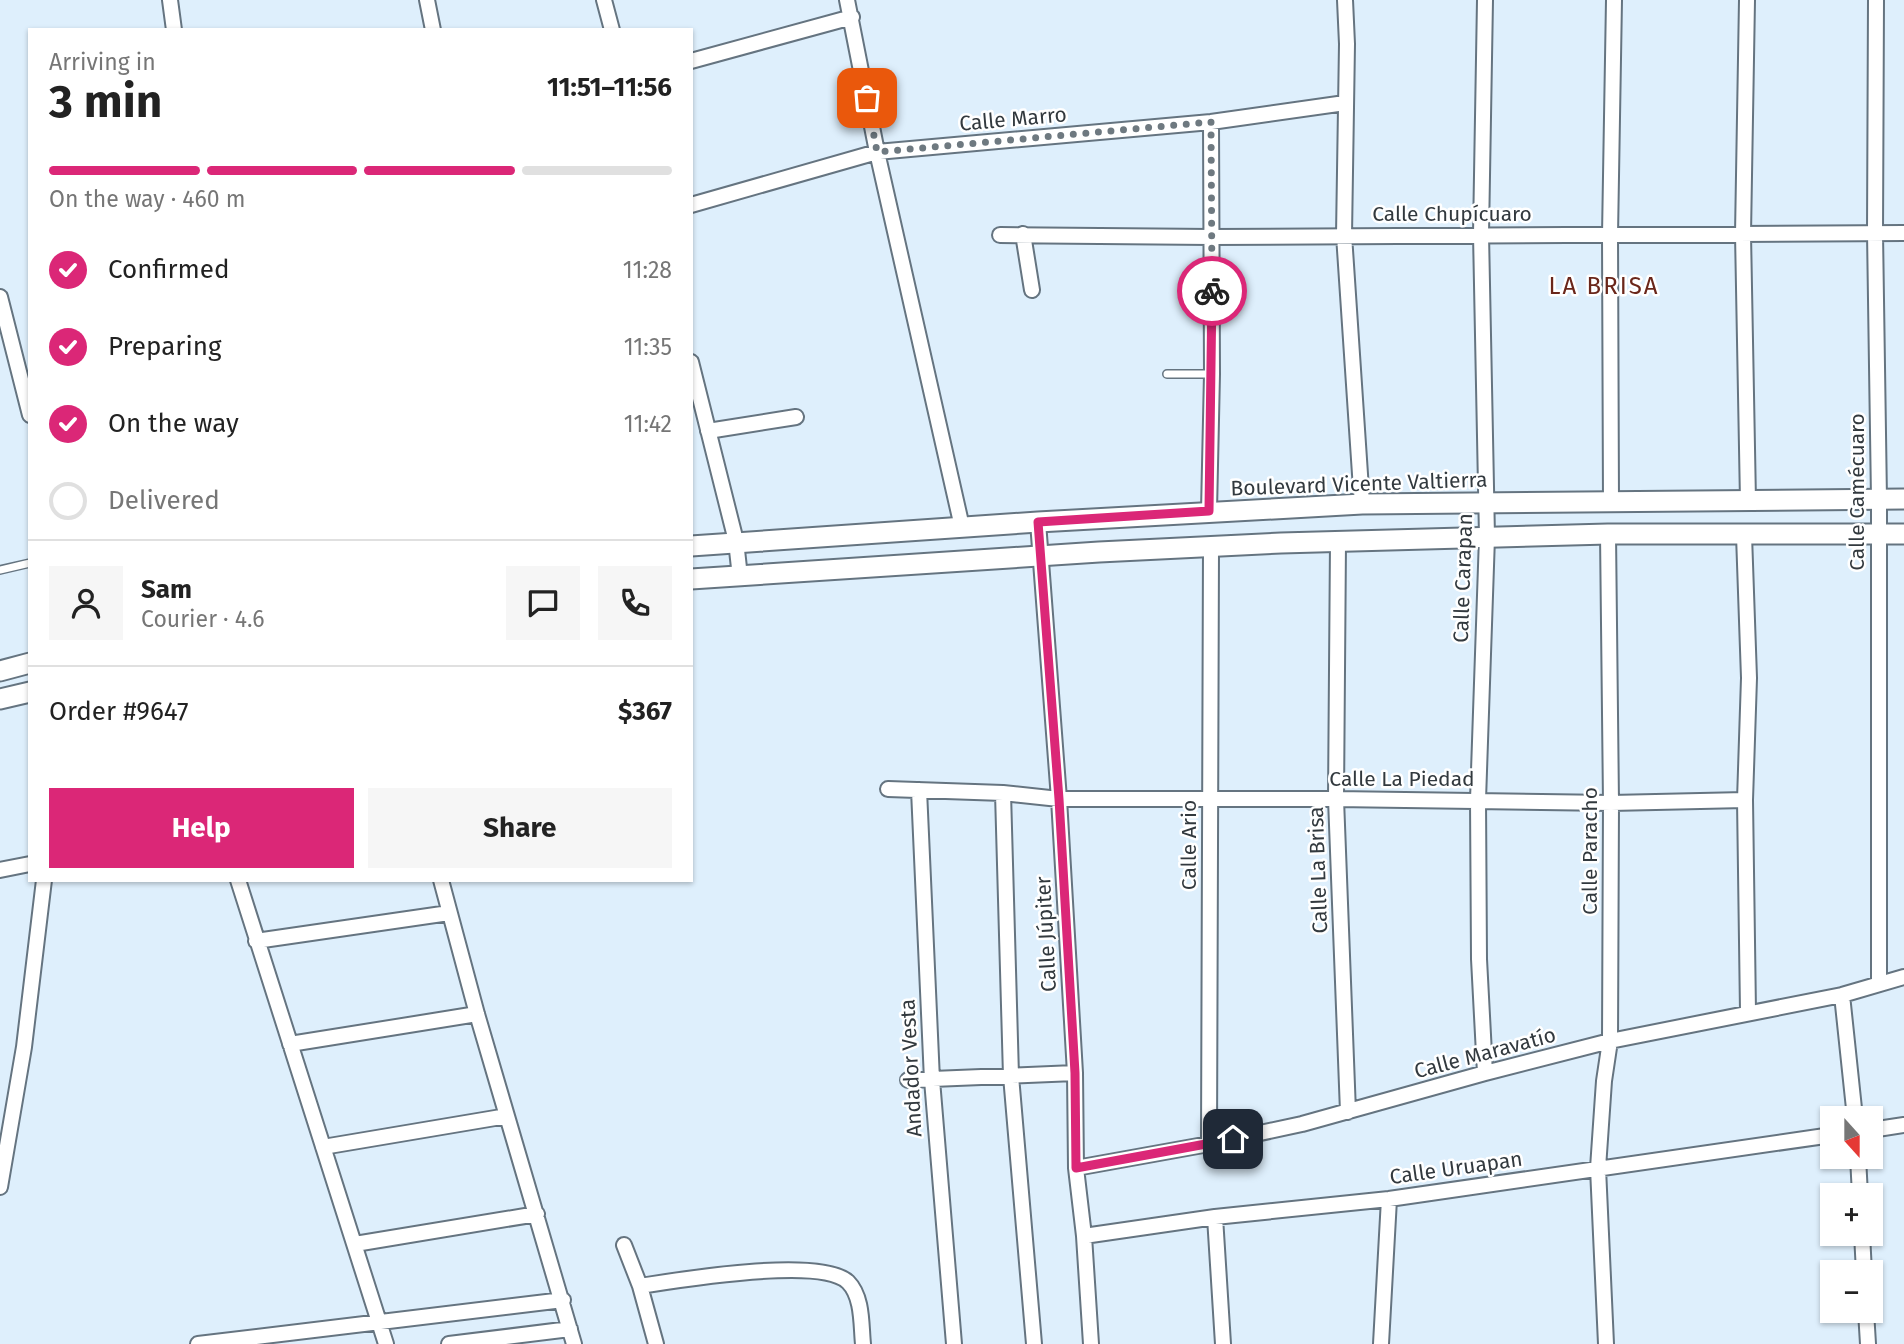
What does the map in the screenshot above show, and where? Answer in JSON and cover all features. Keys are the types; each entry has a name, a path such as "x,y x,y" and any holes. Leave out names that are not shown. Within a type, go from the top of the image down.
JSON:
{"main road":[{"name":"Boulevard Vicente Valtierra","path":"693,546 1209,511 1362,504 1904,499"},
{"path":"693,579 1127,550 1338,542 1608,534 1904,534"},
{"path":"0,671 28,664"},
{"path":"0,699 28,692"}],"street":[{"path":"170,0 174,28"},
{"path":"427,0 433,28"},
{"path":"604,0 611,28"},
{"path":"847,0 926,378 962,527"},
{"path":"1345,0 1347,44 1344,234 1362,504"},
{"name":"Calle Carapan","path":"1485,0 1480,234 1487,537 1478,800 1479,959 1485,1073"},
{"path":"1611,503 1610,235 1614,0"},
{"path":"1747,0 1743,234 1748,500"},
{"name":"Calle Camécuaro","path":"1876,0 1879,984"},
{"path":"693,60 852,17"},
{"name":"Calle Marro","path":"693,204 877,152 1211,122 1345,103"},
{"path":"1209,511 1212,374 1211,122"},
{"name":"Calle Chupícuaro","path":"1000,235 1211,237 1344,234 1904,233"},
{"path":"1023,234 1032,290"},
{"path":"0,297 28,407"},
{"path":"693,370 736,541 740,577"},
{"path":"708,431 796,417"},
{"name":"Calle Júpiter","path":"1038,522 1059,799 1075,1073 1076,1168 1084,1236 1091,1344"},
{"name":"Calle Paracho","path":"1606,1344 1598,1168 1604,1081 1610,1041 1608,534"},
{"path":"1744,536 1749,678 1745,800 1748,1012"},
{"name":"Calle La Brisa","path":"1338,542 1336,799 1348,1112"},
{"name":"Calle Ario","path":"1209,1144 1211,547"},
{"name":"Calle La Piedad","path":"888,789 1003,793 1059,799 1611,803 1745,800"},
{"name":"Andador Vesta","path":"919,790 932,1080 954,1344"},
{"path":"1003,793 1011,1076 1034,1344"},
{"path":"0,870 28,864"},
{"path":"0,1187 24,1047 44,882"},
{"path":"239,882 386,1344"},
{"path":"441,882 574,1344"},
{"path":"256,941 449,913"},
{"name":"Calle Maravatío","path":"1076,1168 1209,1144 1348,1112 1610,1041 1842,995 1904,976"},
{"path":"1842,995 1854,1106"},
{"path":"290,1044 477,1014"},
{"path":"908,1080 1075,1073"},
{"path":"323,1147 507,1116"},
{"path":"1883,1128 1904,1125"},
{"name":"Calle Uruapan","path":"1084,1236 1215,1217 1389,1199 1820,1137"},
{"path":"1381,1344 1389,1199"},
{"path":"355,1244 537,1214"},
{"path":"1215,1217 1223,1344"},
{"path":"624,1245 640,1286 656,1344"},
{"path":"640,1286 757,1271 814,1272 841,1278 849,1283 859,1301 863,1344"},
{"path":"198,1344 563,1300"},
{"path":"1867,1323 1868,1344"},
{"path":"449,1344 570,1328"}],"lane":[{"path":"1167,374 1212,374"},
{"path":"0,570 28,563"}],"way so far":[{"path":"867,98 877,152 1211,122 1212,291"}],"district":[{"name":"LA BRISA","path":"1604,286"}],"route":[{"path":"1212,291 1209,511 1038,522 1059,799 1075,1073 1076,1168 1233,1139"}]}
